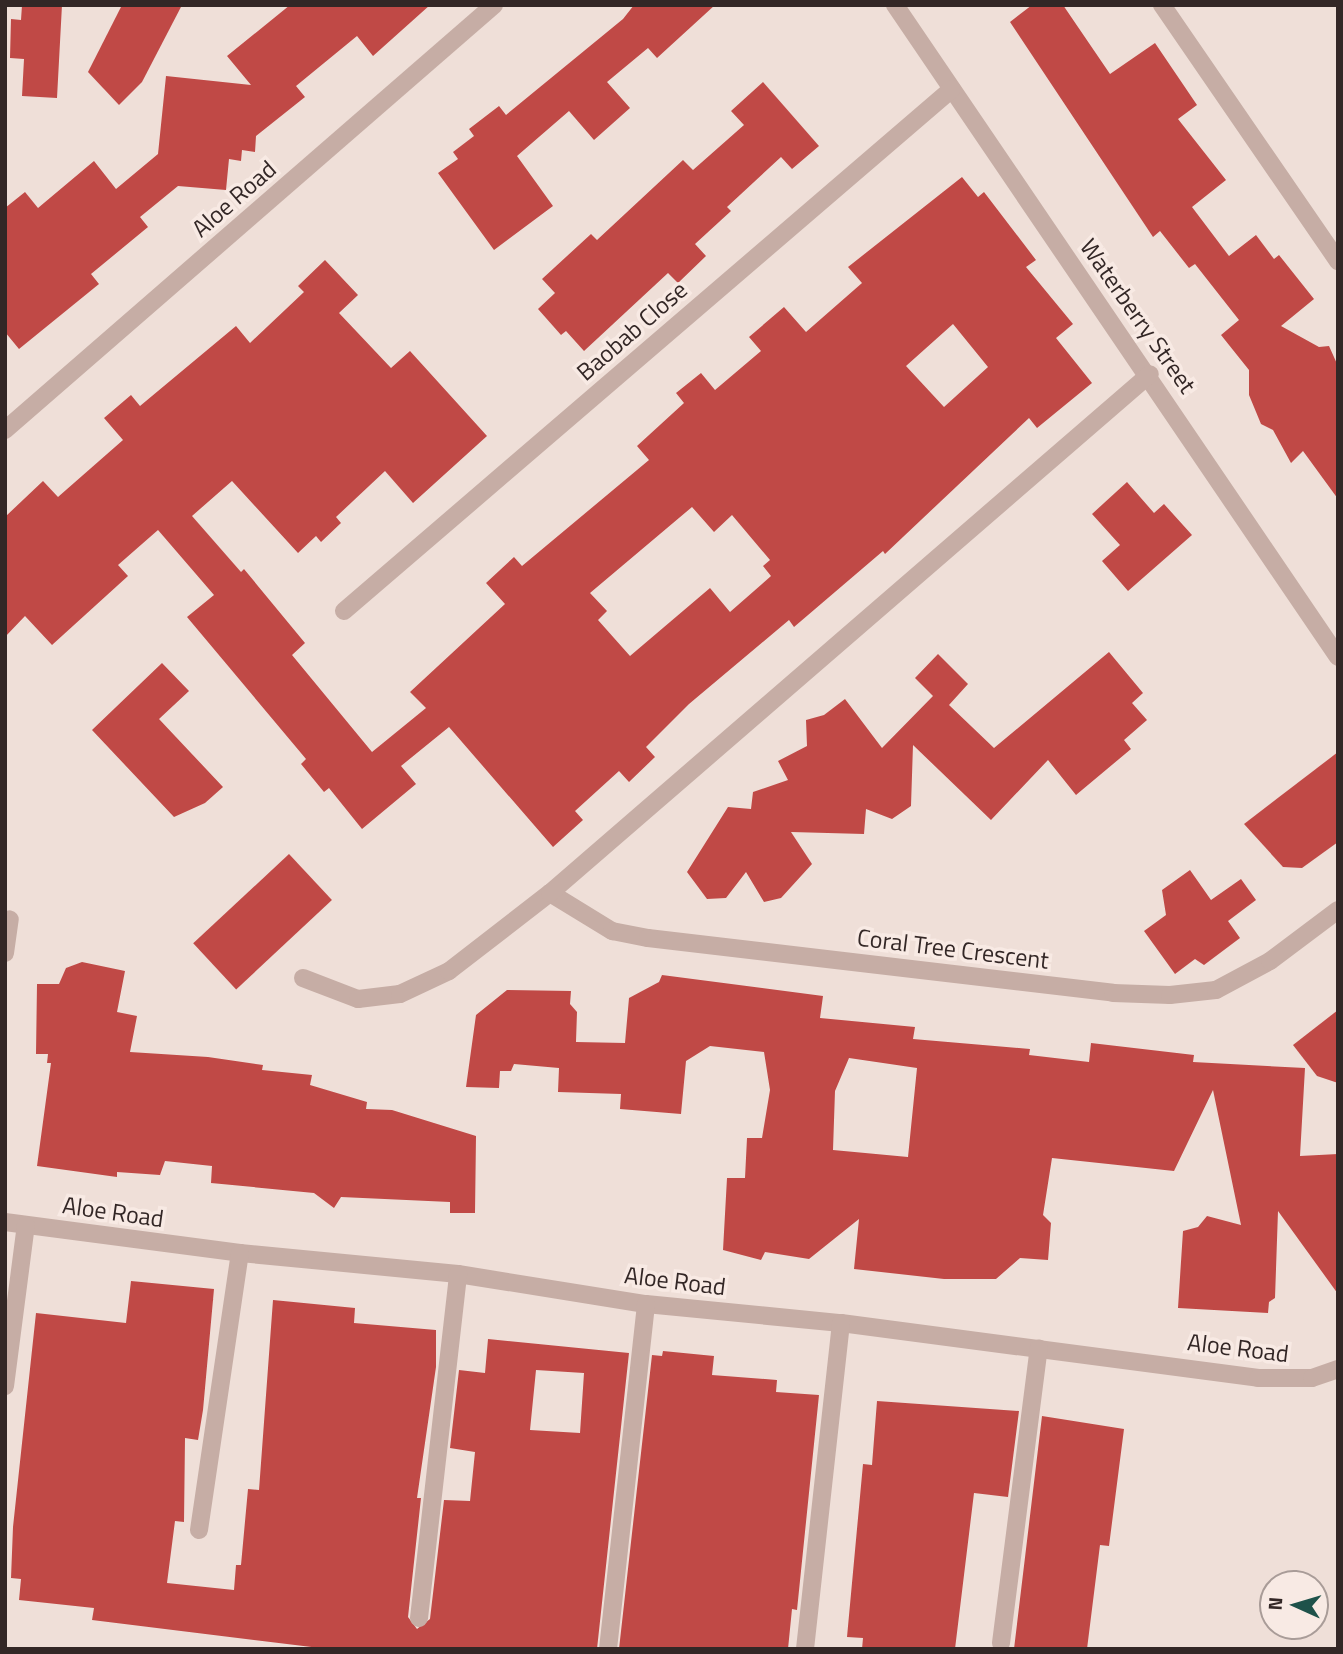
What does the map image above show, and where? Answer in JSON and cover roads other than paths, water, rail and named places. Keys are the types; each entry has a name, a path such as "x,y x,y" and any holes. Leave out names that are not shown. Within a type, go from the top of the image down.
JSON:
{"street":[{"name":"Aloe Road","path":"5,430 494,5"},
{"name":"Waterberry Street","path":"895,5 1150,374 1338,657"},
{"path":"1161,5 1338,261"},
{"name":"Baobab Close","path":"344,611 953,89"},
{"path":"303,978 358,999 400,994 449,971 550,893 1150,374"},
{"name":"Coral Tree Crescent","path":"550,893 612,930 648,938 1113,993 1170,995 1216,990 1270,961 1338,910"},
{"path":"5,953 10,919"},
{"name":"Aloe Road","path":"5,1222 240,1254 458,1274 646,1304 841,1323 1258,1378 1312,1378 1338,1369"},
{"path":"5,1386 26,1225"},
{"path":"199,1530 240,1254"},
{"path":"419,1619 458,1274"},
{"path":"608,1649 646,1304"},
{"path":"805,1649 841,1323"},
{"path":"1001,1643 1039,1349"}]}
